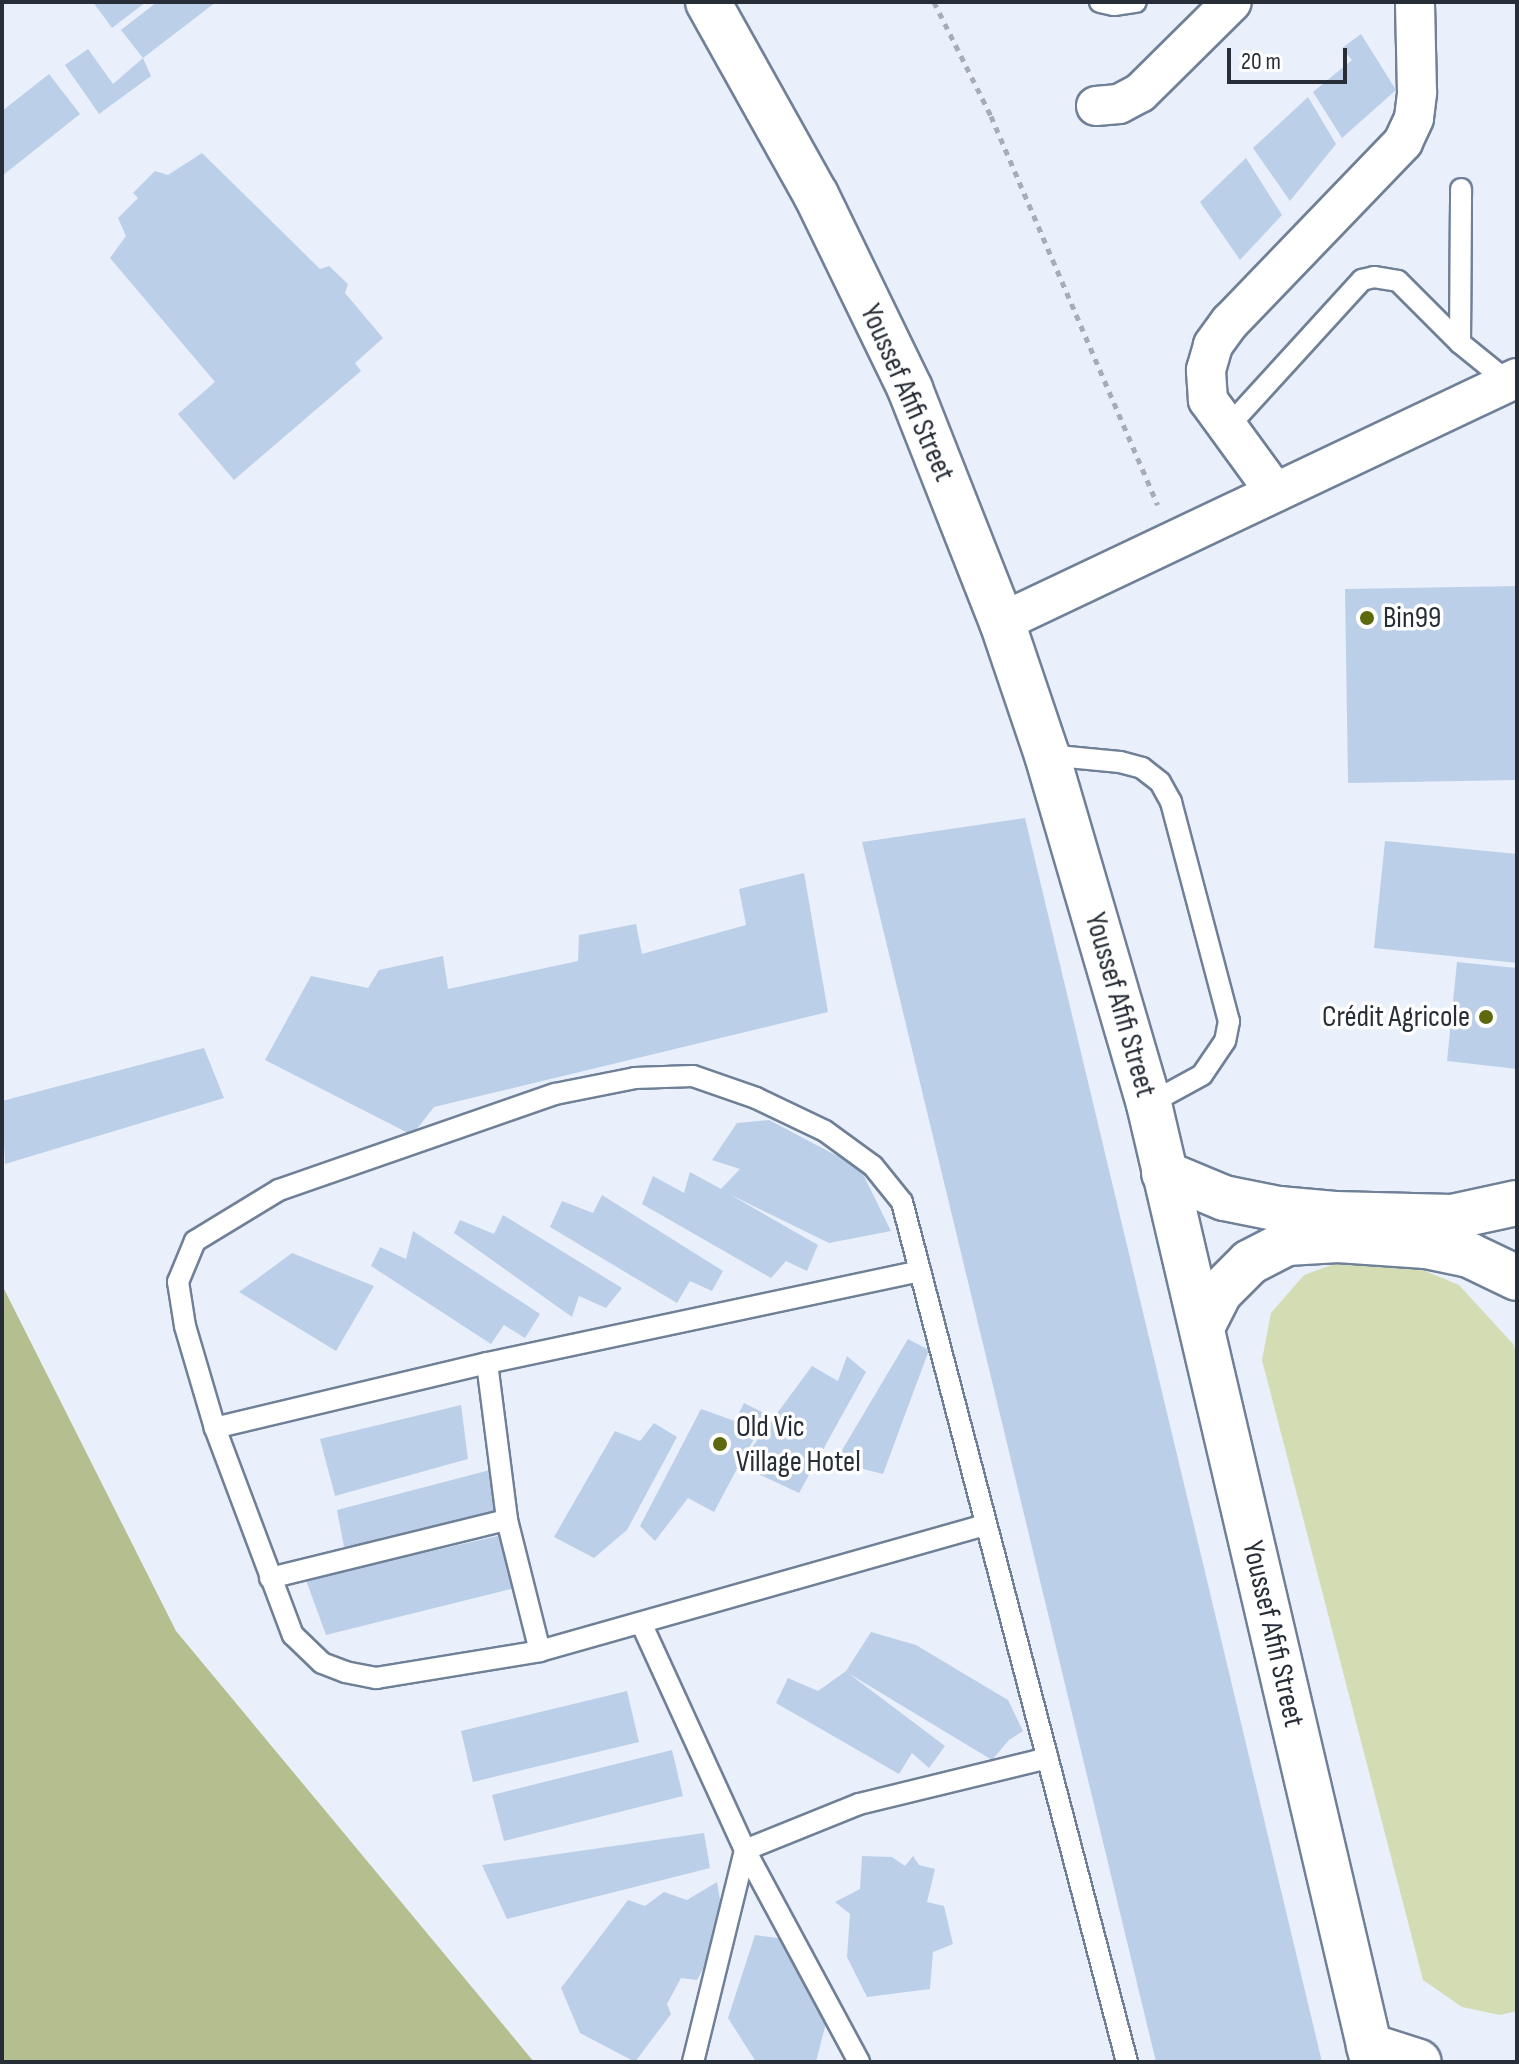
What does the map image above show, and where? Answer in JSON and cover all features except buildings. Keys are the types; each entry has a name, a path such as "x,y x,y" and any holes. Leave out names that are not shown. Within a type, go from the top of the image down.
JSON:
{"street":[{"name":"Youssef Afifi Street","path":"708,2 816,195 910,389 1002,622 1047,755 1149,1104 1371,2054"},
{"path":"1096,106 1119,104 1140,93 1232,2"},
{"path":"1275,492 1226,429 1208,400 1206,370 1213,345 1230,322 1403,142 1414,118 1417,92 1415,2"},
{"path":"1002,622 1513,380"},
{"path":"1164,1173 1224,1198 1279,1209 1337,1227 1469,1255 1517,1278"},
{"path":"1202,1327 1220,1292 1250,1262 1287,1243 1337,1227 1452,1217 1517,1203"},
{"path":"1371,2054 1419,2062"}],"lane":[{"path":"1100,2 1114,5 1136,2"},
{"path":"1460,343 1461,189"},
{"path":"1226,429 1362,280 1386,277 1398,281 1460,343 1513,380"},
{"path":"1047,755 1120,762 1142,768 1160,782 1171,802 1229,1021 1225,1041 1202,1075 1149,1104"},
{"path":"986,1525 642,1625 540,1651 376,1678 345,1672 322,1663 293,1635 215,1428 185,1326 178,1282 195,1241 279,1190 555,1094 635,1078 693,1076 756,1098 825,1131 873,1166 902,1202 1127,2062"},
{"path":"215,1428 487,1363 920,1271"},
{"path":"487,1363 507,1520 540,1651"},
{"path":"270,1578 507,1520"},
{"path":"642,1625 745,1850 859,2062"},
{"path":"745,1850 859,1804 1047,1758"},
{"path":"693,2062 745,1850"}],"path":[{"path":"934,2 991,116 1173,541"}],"shaded area":[{"path":"1375,1262 1418,1268 1459,1285 1514,1345 1517,1363 1517,2011 1500,2015 1462,2007 1423,1980 1262,1360 1271,1313 1304,1275 1337,1263"},
{"path":"2,1285 176,1631 534,2062 2,2062"}],"place":[{"name":"Bin99","path":"1367,618"},
{"name":"Crédit Agricole","path":"1486,1017"},
{"name":"Old Vic Village Hotel","path":"720,1444"}]}
